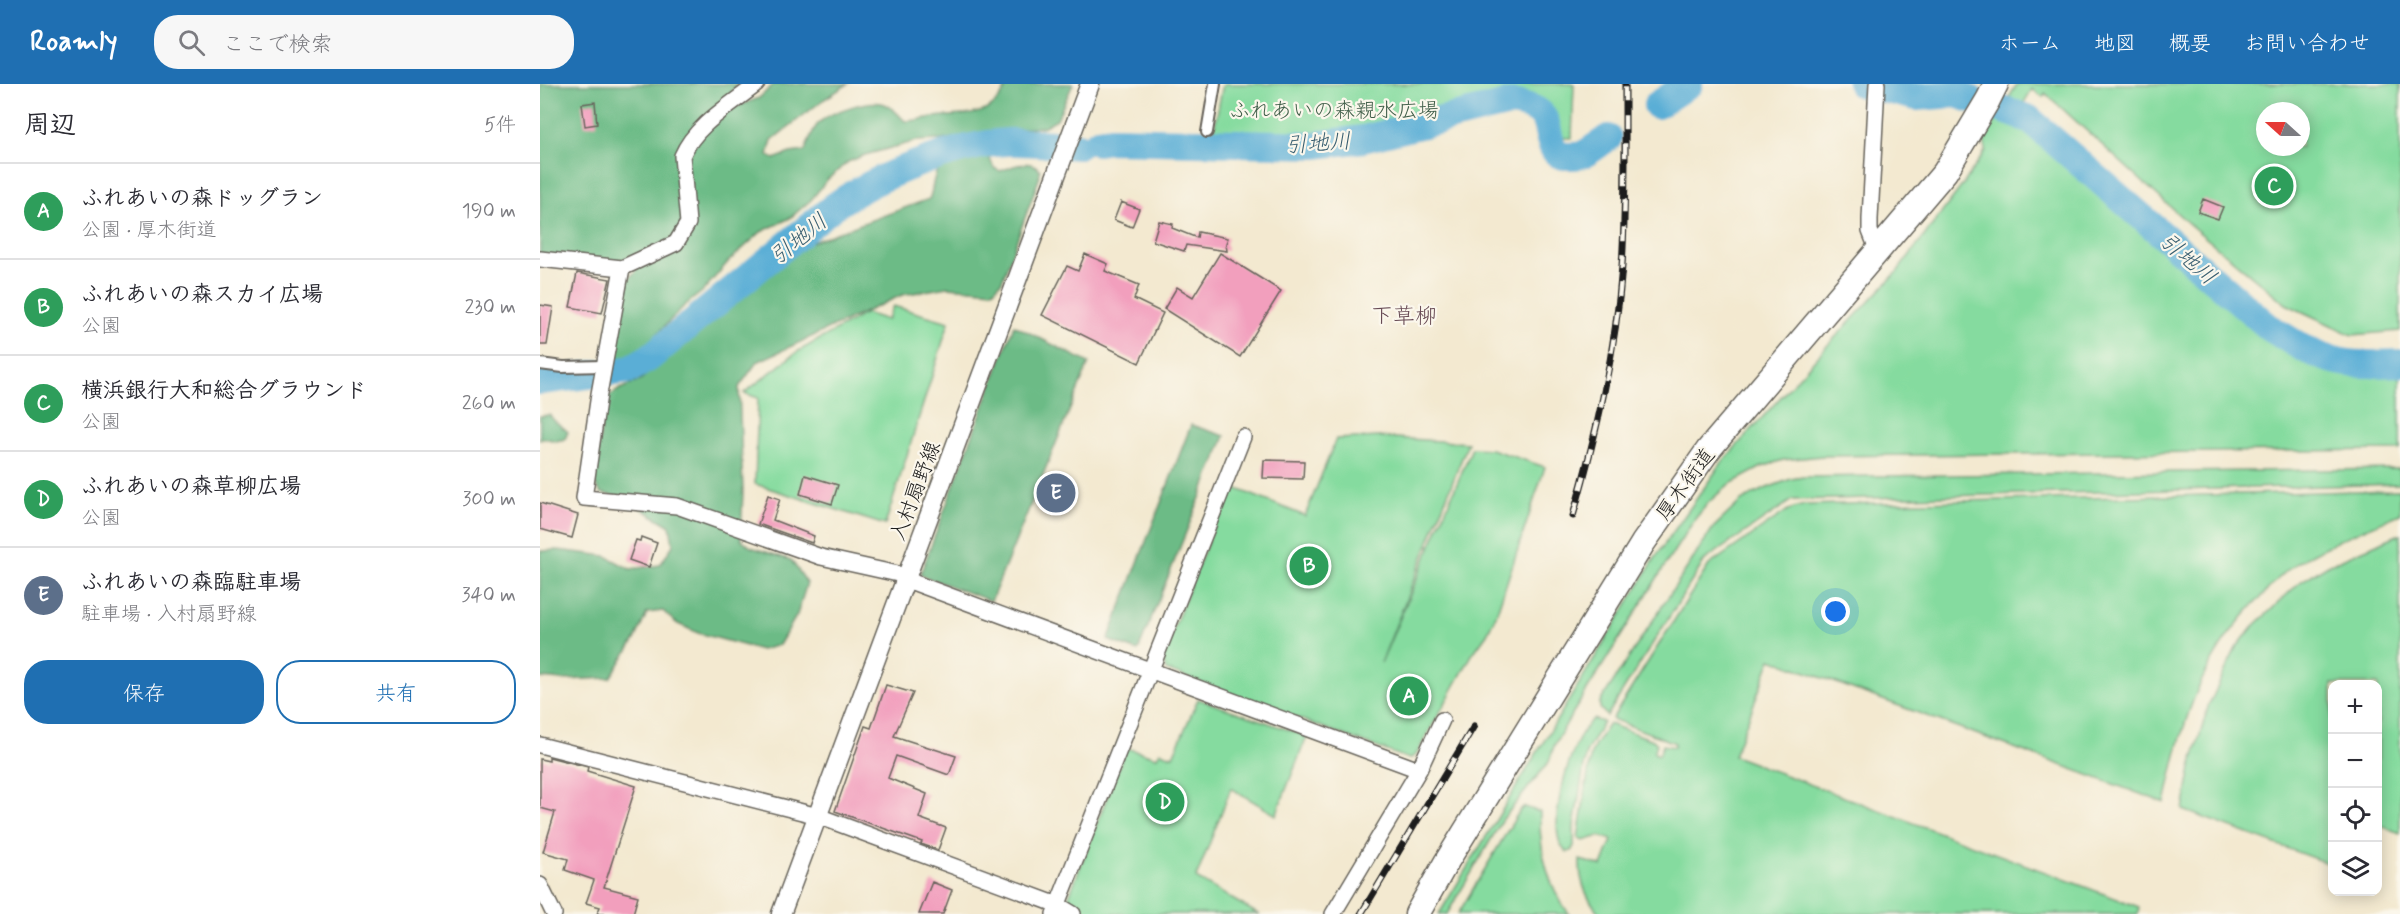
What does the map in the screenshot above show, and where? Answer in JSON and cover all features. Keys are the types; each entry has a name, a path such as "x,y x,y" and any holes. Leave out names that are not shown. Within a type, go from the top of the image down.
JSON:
{"main road":[{"name":"厚木街道","path":"1416,914 1643,543 1709,449 1877,249 1945,172 1996,84"}],"street":[{"path":"540,259 622,267 676,243 688,223 682,156 685,148 697,133 757,84"},
{"name":"入村扇野線","path":"781,914 1090,84"},
{"path":"1208,132 1215,84"},
{"path":"1877,84 1870,225 1877,249"},
{"path":"622,267 599,394 584,498 677,506 821,557 898,574 906,579 1419,770"},
{"path":"540,364 563,367 604,366"},
{"path":"1056,910 1243,438"},
{"path":"1333,914 1419,770 1442,720"},
{"path":"540,745 818,816 1056,910 1072,914"},
{"path":"540,885 554,914"}],"green space":[{"path":"540,84 738,84 731,93 729,101 735,107 759,98 774,84 848,84 823,100 772,140 768,155 774,159 790,153 805,151 817,125 830,115 861,104 887,105 905,121 909,121 966,115 985,110 994,105 1007,84 1073,84 1057,119 1043,127 917,141 848,162 790,218 761,232 728,262 703,291 683,307 640,352 627,361 613,364 609,359 622,287 636,270 634,266 540,260"},
{"name":"ふれあいの森親水広場","path":"1223,84 1574,84 1572,138 1560,138 1526,116 1496,110 1336,136 1213,134"},
{"path":"2017,84 2400,84 2400,331 2352,335 2286,304 2189,224 2045,93 2043,97 2032,89 2019,111 2064,160 2132,222 2290,345 2316,359 2343,368 2371,371 2400,367 2400,450 1822,456 1783,460 1762,467 1728,485 1695,519 1569,719 1554,746 1549,762 1503,819 1447,914 1439,914 1657,555 1723,461 1897,272 1986,150 1984,140"},
{"path":"977,155 989,157 994,168 1000,171 1026,164 1036,166 1040,170 1039,179 1002,281 993,291 948,287 902,295 757,362 739,387 743,490 741,539 751,547 791,560 807,583 797,615 779,645 761,650 698,633 676,623 663,611 647,613 635,640 610,678 562,680 540,678 540,551 558,550 606,556 630,569 660,565 673,545 670,526 624,498 601,493 593,481 606,398 639,381 745,287 801,246 929,199 935,176 941,166"},
{"path":"893,306 949,322 885,525 755,484 758,398 744,393 797,352 866,313 887,320"},
{"path":"1014,325 1089,363 991,601 920,575"},
{"path":"550,415 568,432 565,439 556,441 544,438 540,440 540,416"},
{"path":"1191,425 1225,436 1138,651 1108,640"},
{"path":"1380,437 1468,443 1381,663 1472,448 1491,449 1545,467 1496,615 1416,755 1409,759 1166,670 1162,657 1230,486 1305,516 1336,439"},
{"path":"2400,469 2400,484 1792,500 1705,560 1607,716 1600,708 1600,702 1713,528 1741,501 1791,479 1803,477"},
{"path":"2400,490 2400,514 2329,545 2302,560 2276,581 2241,618 2209,666 2197,691 2179,744 2165,803 1771,659 1734,756 2139,907 2138,914 1600,914 1587,895 1582,882 1580,860 1602,866 1612,840 1600,836 1583,841 1578,838 1591,754 1595,745 1609,724 1653,740 1657,744 1654,753 1659,755 1663,745 1674,747 1675,743 1612,719 1709,565 1788,510 1804,505"},
{"path":"2400,534 2400,833 2382,826 2382,680 2328,680 2328,864 2183,810 2192,763 2208,707 2236,648 2252,628 2300,582 2328,565"},
{"path":"1198,699 1307,736 1276,815 1231,788 1196,878 1258,914 1083,914 1066,904 1126,748 1157,757 1160,752 1173,756"},
{"path":"1593,719 1603,722 1586,753 1574,826 1574,846 1571,851 1567,852 1560,842 1557,827 1562,786 1576,744"},
{"path":"1525,807 1540,812 1541,839 1546,865 1555,890 1569,914 1458,914 1520,810"}],"building":[{"path":"595,102 597,124 585,126 582,104"},
{"path":"2203,199 2223,207 2218,219 2198,212"},
{"path":"1121,202 1139,209 1132,227 1114,220"},
{"path":"1159,221 1173,224 1172,228 1197,238 1198,232 1228,238 1227,251 1186,245 1184,251 1153,241"},
{"path":"1220,253 1281,291 1240,357 1164,309 1177,287 1193,297"},
{"path":"1085,254 1108,264 1105,271 1139,285 1134,299 1163,313 1139,363 1042,315 1067,266 1078,271"},
{"path":"577,273 610,279 602,313 570,307"},
{"path":"540,305 553,307 547,345 540,345"},
{"path":"1264,460 1304,461 1303,479 1263,478"},
{"path":"805,475 838,485 832,504 800,494"},
{"path":"768,495 780,499 773,520 814,536 812,543 758,524"},
{"path":"540,503 578,515 572,538 540,529"},
{"path":"641,537 657,543 649,567 629,560 636,540 640,541"},
{"path":"886,685 913,693 894,736 956,756 949,775 896,756 888,778 927,794 919,818 946,828 938,850 921,844 922,842 835,811 865,726 871,728"},
{"path":"549,757 588,767 587,771 636,786 604,887 638,896 633,914 597,914 600,907 586,903 594,880 565,870 568,859 543,852 555,812 540,808 540,759 549,761"},
{"path":"932,882 952,890 943,914 919,914"}],"waterway":[{"name":"引地川","path":"1657,105 1689,84"},
{"name":"引地川","path":"1861,84 1916,97 1955,94 1971,99"},
{"name":"引地川","path":"1098,142 1110,140 1315,145 1363,139 1510,103 1526,106 1541,114 1553,147 1562,155 1582,155 1608,138"},
{"name":"引地川","path":"1999,108 2029,119 2270,328 2325,358 2358,364 2400,363"},
{"name":"引地川","path":"540,381 628,370 649,358 833,207 894,173 941,155 988,144 1017,142 1078,146"}],"railway":[{"path":"1573,516 1604,392 1619,298 1624,221 1625,84"},
{"path":"1361,914 1474,726"}],"place":[{"name":"横浜銀行大和総合グラウンド","path":"2274,186"},
{"name":"ふれあいの森臨駐車場","path":"1056,493"},
{"name":"ふれあいの森スカイ広場","path":"1309,566"},
{"name":"ふれあいの森ドッグラン","path":"1409,696"},
{"name":"ふれあいの森草柳広場","path":"1165,802"}],"district":[{"name":"下草柳","path":"1404,315"}]}
